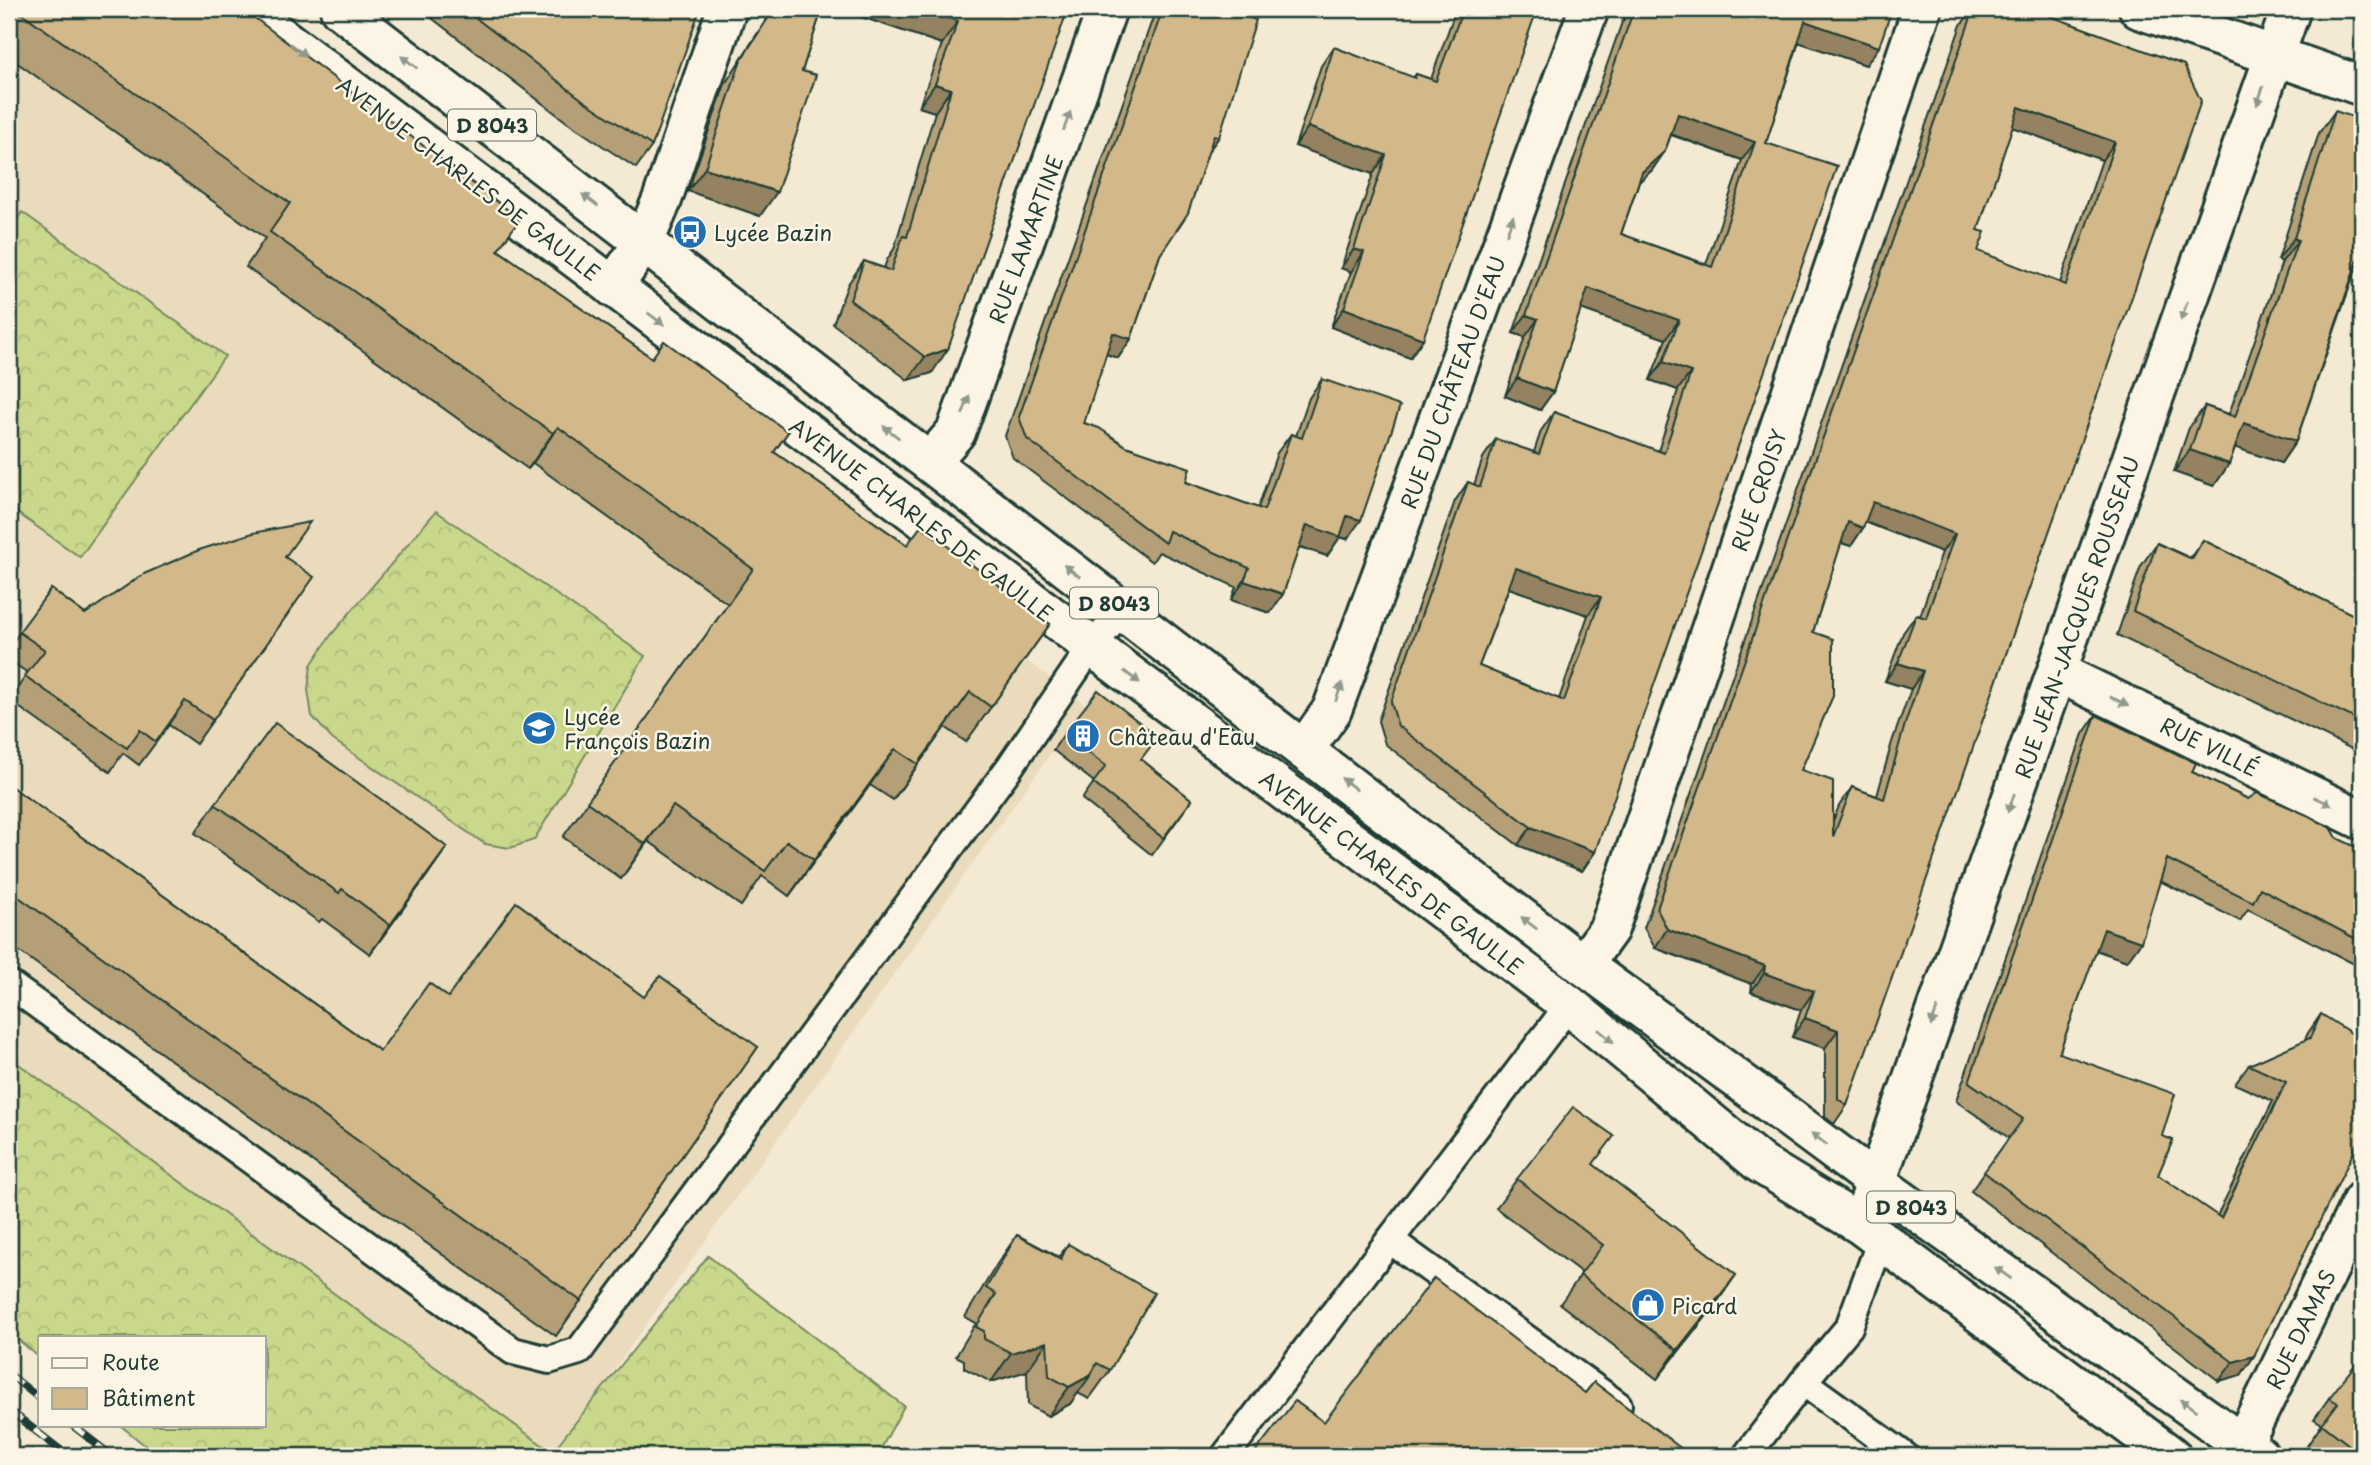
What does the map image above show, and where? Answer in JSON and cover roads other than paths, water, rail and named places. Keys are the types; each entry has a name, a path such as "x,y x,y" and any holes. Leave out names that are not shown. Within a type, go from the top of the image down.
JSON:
{"main road":[{"name":"AVENUE CHARLES DE GAULLE","path":"244,9 1569,1005 1761,1164 1871,1233 2171,1456"},
{"name":"AVENUE CHARLES DE GAULLE","path":"340,9 1583,965 2247,1452"},
{"path":"613,287 644,242 662,200 727,9"},
{"name":"RUE LAMARTINE","path":"930,462 956,432 1107,9"},
{"name":"RUE DU CHÂTEAU D'EAU","path":"1304,750 1332,710 1589,9"},
{"name":"RUE CROISY","path":"1583,965 1609,929 1922,9"},
{"path":"2139,9 2362,86"},
{"name":"RUE JEAN-JACQUES ROUSSEAU","path":"1871,1233 1876,1182 2291,9"},
{"name":"RUE VILLÉ","path":"2057,672 2362,820"},
{"name":"RUE DAMAS","path":"2247,1452 2362,1201"}],"lane":[{"path":"9,984 513,1351 548,1360 579,1351 1009,768 1092,646 1123,610"},
{"path":"1225,1456 1569,1005"},
{"path":"1746,1456 1802,1382 1849,1327 1871,1233"},
{"path":"1390,1240 1634,1416"},
{"path":"1802,1382 1905,1456"}],"railway":[{"path":"9,1374 38,1397"},
{"path":"9,1410 68,1456"},
{"path":"73,1426 112,1456"}],"place":[{"name":"Lycée Bazin","path":"690,232"},
{"name":"Lycée François Bazin","path":"539,728"},
{"name":"Château d'Eau","path":"1083,736"},
{"name":"Picard","path":"1648,1305"}]}
